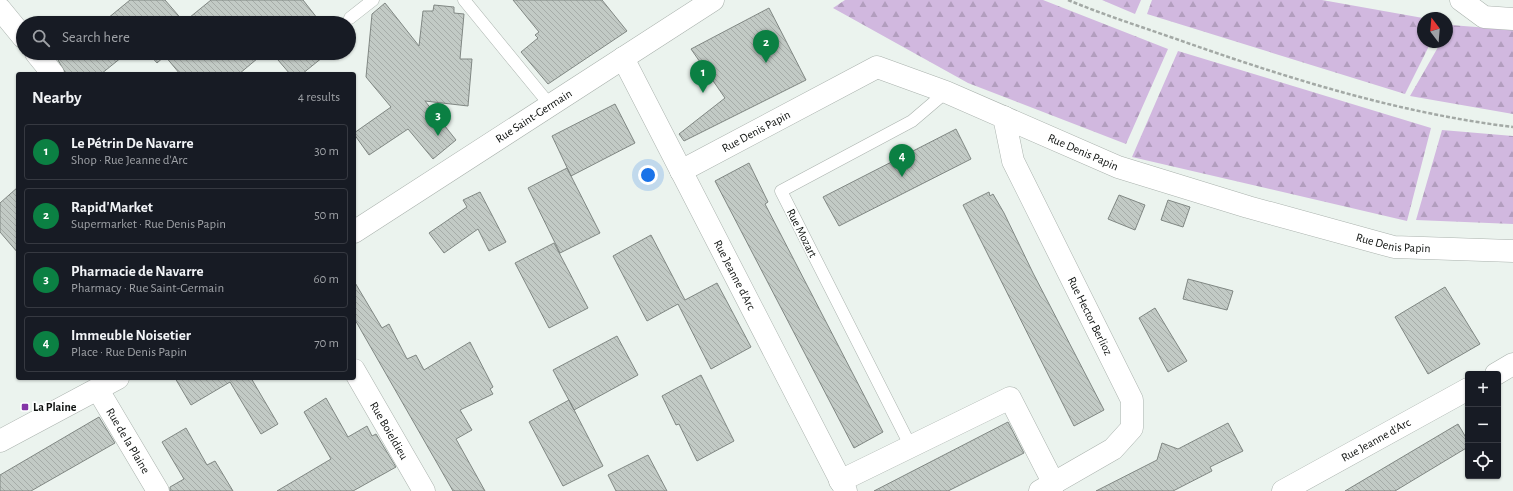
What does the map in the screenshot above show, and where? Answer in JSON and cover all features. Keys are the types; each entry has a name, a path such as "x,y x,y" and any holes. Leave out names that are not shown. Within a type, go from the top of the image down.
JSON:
{"street":[{"name":"Rue Saint-Germain","path":"356,231 713,0"},
{"path":"1461,0 1484,17 1513,19"},
{"path":"0,9 16,28"},
{"name":"Rue Jeanne d'Arc","path":"624,58 843,486"},
{"path":"42,60 52,72"},
{"name":"Rue Denis Papin","path":"681,171 877,67 946,92 1118,167 1248,207 1394,247 1513,251"},
{"name":"Rue Hector Berlioz","path":"1004,117 1013,161 1132,400 1132,428 1113,449 1047,487"},
{"path":"1501,371 1513,364"},
{"name":"Rue Boieldieu","path":"356,373 424,491"},
{"path":"0,441 115,380"},
{"name":"Rue de la Plaine","path":"98,390 158,491"},
{"name":"Rue Jeanne d'Arc","path":"1283,491 1465,391"},
{"path":"843,486 911,447 1010,398 1047,487"}],"lane":[{"path":"353,16 373,0"},
{"path":"464,0 550,105"},
{"name":"Rue Mozart","path":"911,447 781,191 912,121 946,92"}],"path":[{"path":"1068,0 1238,61 1339,92 1404,108 1494,125 1513,127"}],"green space":[{"path":"845,0 1043,0 1168,49 1126,144 968,83 833,8"},
{"path":"1102,0 1141,0 1135,14"},
{"path":"1152,0 1322,0 1417,17 1417,48 1428,48 1405,94 1147,14"},
{"path":"1453,25 1513,30 1513,114 1410,96 1438,48 1453,48"},
{"path":"1178,51 1431,128 1407,221 1132,157"},
{"path":"1442,130 1513,136 1513,224 1416,220"}],"building":[{"path":"130,0 165,0 179,16 111,16"},
{"path":"211,0 303,0 316,16 191,16"},
{"path":"513,0 602,0 627,31 548,84 521,52 538,38 535,35 539,32"},
{"path":"385,3 419,46 423,11 433,11 434,5 454,7 454,13 464,14 460,59 472,59 468,106 425,101 456,140 433,159 408,129 369,155 356,137 356,132 391,107 366,77 372,14"},
{"path":"769,8 806,80 684,141 679,134 725,98 691,49"},
{"path":"58,60 118,60 103,72 65,72"},
{"path":"168,60 256,60 241,72 178,72"},
{"path":"278,60 319,60 304,72 288,72"},
{"path":"615,104 635,143 571,176 552,136"},
{"path":"956,129 971,159 839,226 823,197"},
{"path":"749,163 768,202 765,204 883,432 854,448 715,181"},
{"path":"567,168 600,233 560,253 528,188"},
{"path":"16,189 16,251 0,232 0,203"},
{"path":"480,192 506,242 489,251 478,229 444,253 429,233 467,207 463,200"},
{"path":"989,192 990,196 993,194 1004,213 1033,273 1104,410 1074,426 963,205"},
{"path":"1119,195 1145,205 1135,230 1108,219"},
{"path":"1168,200 1190,207 1183,227 1161,220"},
{"path":"651,235 685,300 717,283 751,347 711,369 678,304 647,321 613,256"},
{"path":"554,243 588,308 549,328 515,263"},
{"path":"1188,279 1233,291 1227,310 1183,299"},
{"path":"356,284 382,328 389,324 407,359 416,355 424,370 470,342 493,387 490,389 493,394 460,410 472,430 456,439 485,491 453,491 356,321"},
{"path":"1445,287 1480,344 1428,374 1395,317"},
{"path":"1155,308 1187,361 1168,372 1139,318"},
{"path":"617,336 638,375 574,410 553,370"},
{"path":"701,375 734,441 697,461 679,424 676,425 662,396"},
{"path":"176,380 252,380 278,424 261,434 230,382 191,405"},
{"path":"326,398 348,437 367,426 372,436 376,434 396,467 353,491 277,491 331,459 304,412"},
{"path":"569,400 603,466 563,486 529,422"},
{"path":"99,417 115,443 31,491 0,491 0,475"},
{"path":"1008,422 1024,453 948,491 874,491"},
{"path":"1228,423 1243,451 1210,467 1212,471 1173,491 1096,491 1157,460 1162,443 1178,449"},
{"path":"1458,424 1465,436 1465,449 1395,491 1345,491"},
{"path":"186,428 207,465 215,461 233,491 170,491 170,487 184,479 162,442"},
{"path":"648,455 667,491 616,491 608,475"}],"place":[{"name":"Rapid'Market","path":"766,63"},
{"name":"Le Pétrin De Navarre","path":"703,93"},
{"name":"Pharmacie de Navarre","path":"438,136"},
{"name":"Immeuble Noisetier","path":"902,177"},
{"name":"La Plaine","path":"25,407"}]}
